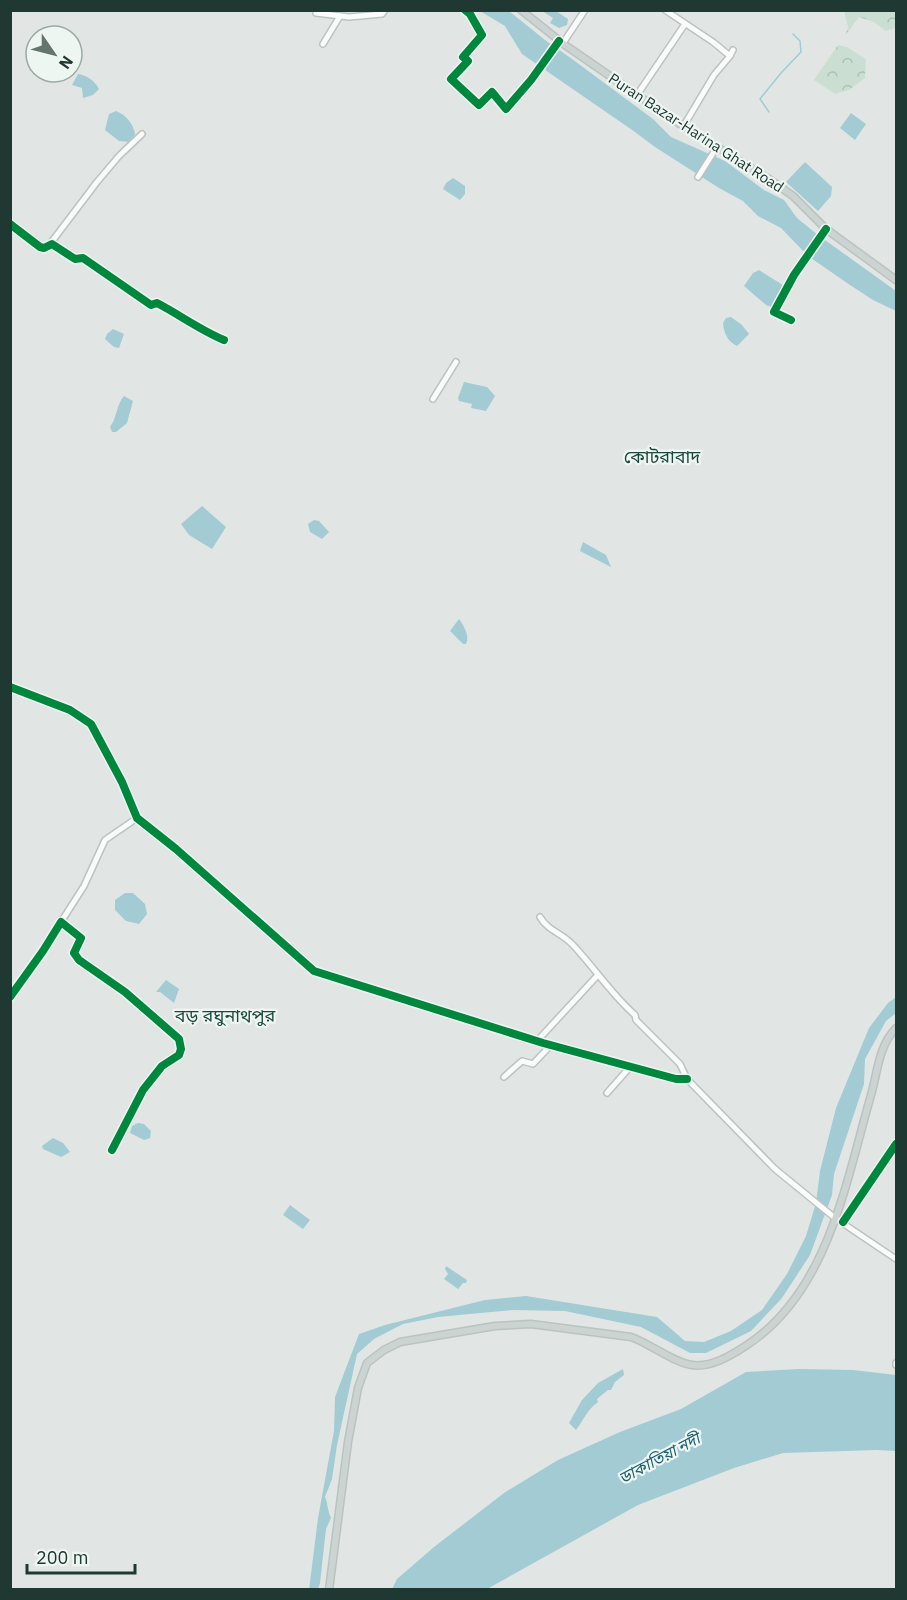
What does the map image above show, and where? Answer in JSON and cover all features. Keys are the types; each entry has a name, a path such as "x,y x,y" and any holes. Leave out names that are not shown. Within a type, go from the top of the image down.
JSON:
{"main road":[{"name":"Puran Bazar-Harina Ghat Road","path":"521,10 561,42 683,127 794,196 826,229 897,280"},
{"path":"329,1590 348,1442 358,1388 368,1363 400,1341 495,1326 531,1324 631,1337 680,1362 699,1366 733,1354 754,1341 795,1300 821,1254 835,1218 873,1087 879,1056 883,1046 897,1028"}],"street":[{"path":"316,13 328,12 349,17 382,14 385,10"},
{"path":"465,10 470,14 482,35 463,57 468,61 450,79 479,105 492,92 506,109 585,10"},
{"path":"664,10 731,53 714,75 683,127"},
{"path":"323,44 340,16"},
{"path":"638,95 685,24"},
{"path":"10,224 40,247 44,248 50,244 105,173 127,147 142,134"},
{"path":"698,177 717,147"},
{"path":"791,320 774,312 806,256 826,229"},
{"path":"50,244 76,260 83,258 151,305 157,303 201,330 224,340"},
{"path":"433,399 456,362"},
{"path":"10,687 70,710 91,724 122,782 137,818 176,849 314,971 551,1045 687,1080"},
{"path":"10,997 43,951 84,886 105,840 137,818"},
{"path":"540,917 550,929 574,946 597,976 628,1007 636,1020 680,1064 687,1080 775,1169 835,1218 897,1259"},
{"path":"61,922 81,938 74,953 79,960 125,992 179,1039 181,1049 179,1055 162,1066 143,1090 112,1150"},
{"path":"538,1040 597,976"},
{"path":"504,1077 522,1061 532,1064 551,1045"},
{"path":"607,1093 630,1067"},
{"path":"843,1222 897,1144"}],"green space":[{"path":"844,11 896,11 896,28 886,31 874,22 859,17 845,36 848,27"},
{"path":"838,45 847,47 866,59 865,78 849,90 835,94 814,80"}],"water":[{"path":"480,11 509,11 653,119 671,137 725,161 764,190 784,200 797,218 896,291 896,311 850,285 808,256 781,228 758,216 743,201 655,147 522,54 505,26"},
{"path":"542,11 556,11 568,19 567,25 559,28 550,23 553,18"},
{"path":"84,76 99,89 93,95 83,98 82,88 72,85 84,84"},
{"path":"116,111 126,117 133,126 135,134 130,142 119,141 105,130 109,114"},
{"path":"851,113 866,124 855,140 840,128"},
{"path":"805,162 832,187 831,196 818,211 786,182"},
{"path":"453,178 465,186 465,194 460,200 443,189 446,183"},
{"path":"759,270 786,287 774,308 766,305 744,286 753,273"},
{"path":"731,317 749,334 737,346 728,339 723,327 726,318"},
{"path":"113,329 124,334 119,348 114,347 105,339"},
{"path":"464,382 487,387 495,396 486,411 471,408 472,404 459,401"},
{"path":"124,396 133,401 127,423 116,432 112,432 110,427"},
{"path":"202,506 226,527 212,549 189,535 181,524"},
{"path":"314,520 319,521 329,532 322,539 310,532 308,524"},
{"path":"583,542 606,555 611,567 580,551"},
{"path":"459,619 467,634 466,644 463,644 450,631"},
{"path":"125,893 133,893 145,904 147,914 139,924 126,921 115,910 115,900"},
{"path":"166,980 179,989 174,1003 160,992 156,992"},
{"path":"896,997 896,1013 886,1021 865,1059 864,1084 834,1174 832,1195 810,1255 782,1298 751,1331 706,1353 690,1353 641,1327 565,1311 512,1310 438,1317 403,1324 374,1339 357,1354 332,1479 325,1497 331,1518 326,1529 320,1583 318,1589 309,1590 318,1518 334,1431 335,1397 359,1334 385,1325 485,1300 526,1296 657,1317 685,1341 704,1342 731,1331 762,1310 787,1274 806,1236 816,1203 820,1171 836,1108 869,1028 888,1003"},
{"path":"138,1123 144,1124 151,1131 150,1138 144,1140 130,1133 132,1126"},
{"path":"53,1138 63,1143 70,1152 61,1157 43,1149 42,1146"},
{"path":"290,1205 310,1220 303,1229 283,1215"},
{"path":"446,1266 467,1280 466,1283 458,1289 444,1279 448,1274"},
{"path":"623,1369 624,1375 615,1382 611,1390 597,1399 598,1402 576,1430 569,1423 582,1400 598,1383"},
{"name":"ডাকাতিয়া নদী","path":"799,1369 853,1370 896,1375 896,1451 783,1453 734,1468 638,1505 487,1589 392,1589 397,1579 434,1547 504,1493 558,1460 620,1432 681,1409 746,1372"}],"waterway":[{"path":"769,112 760,99 801,52 800,41 793,34"}],"cycle path":[{"path":"465,10 470,14 482,35 463,57 468,61 451,79 479,105 492,92 506,109 531,80 559,41"},
{"path":"10,224 40,247 44,248 52,244 75,259 83,258 151,305 157,303 224,340"},
{"path":"791,320 774,312 794,275 826,229"},
{"path":"10,687 70,710 91,724 122,782 137,818 176,849 314,971 543,1043 676,1079 687,1079"},
{"path":"10,997 61,922 81,938 74,953 79,960 125,992 179,1039 181,1049 179,1055 162,1066 143,1090 112,1150"},
{"path":"843,1222 896,1144"}],"district":[{"name":"কোটরাবাদ","path":"662,457"},
{"name":"বড় রঘুনাথপুর","path":"225,1016"}]}
